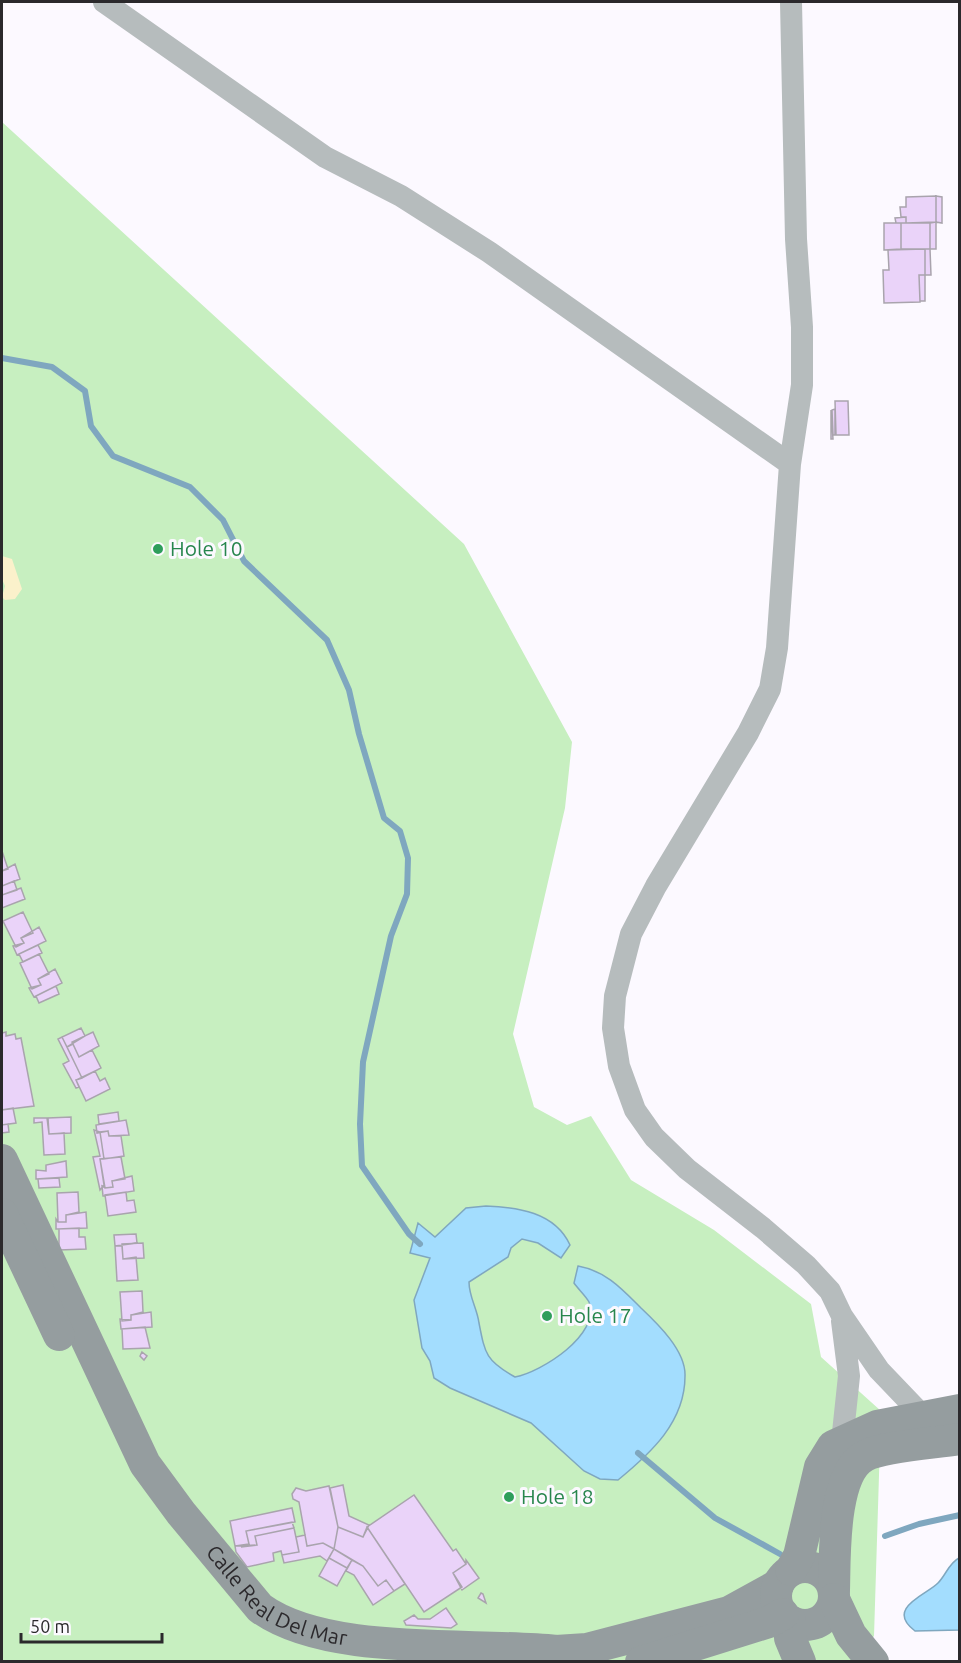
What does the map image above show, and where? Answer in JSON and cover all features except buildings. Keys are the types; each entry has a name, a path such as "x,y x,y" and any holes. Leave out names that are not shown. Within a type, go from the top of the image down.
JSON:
{"street":[{"path":"104,2 325,157 401,196 489,252 790,464"},
{"path":"791,2 796,239 802,339 802,385 790,464 778,637 770,689 748,733 656,886 631,934 615,996 613,1028 619,1066 635,1110 654,1137 687,1170 807,1265 831,1291 842,1316 879,1370 923,1416"},
{"name":"Calle Real Del Mar","path":"2,1160 145,1464 181,1513 252,1599 276,1619 303,1630 365,1641 556,1651 587,1649 647,1651 709,1629 769,1622 786,1598"},
{"name":"Calle Real Del Mar","path":"2,1214 115,1452 131,1480 239,1617 281,1645 310,1654 388,1662"},
{"path":"842,1316 849,1376 842,1442"},
{"path":"849,1376 868,1369 879,1370"},
{"path":"800,1662 790,1638 786,1598 799,1556 820,1467 827,1452 842,1442 877,1426 960,1410"},
{"path":"786,1598 800,1624 819,1621 832,1608 837,1532 844,1484 857,1461 876,1452 960,1439"},
{"path":"786,1598 799,1567 817,1569 825,1574 851,1635 873,1662"}],"green space":[{"path":"2,122 464,544 572,742 565,808 513,1034 534,1107 567,1125 591,1116 631,1180 714,1230 811,1304 821,1357 881,1411 874,1636 852,1661 2,1661"}],"sand":[{"path":"2,556 12,559 22,589 15,599 5,600 2,597 5,586 2,579"}],"water":[{"path":"486,1206 522,1210 545,1218 555,1225 570,1245 561,1258 538,1243 522,1239 511,1248 508,1257 469,1282 485,1349 488,1356 498,1366 515,1377 526,1374 553,1360 578,1339 586,1327 590,1314 589,1302 574,1283 578,1266 605,1276 620,1288 663,1330 681,1357 685,1376 683,1393 673,1422 654,1447 618,1480 600,1479 584,1471 531,1423 450,1388 434,1378 430,1361 422,1348 414,1300 430,1258 410,1253 418,1223 435,1237 466,1208"},
{"path":"959,1558 959,1630 915,1631 907,1623 904,1615 906,1609 911,1602 938,1583"}],"waterway":[{"path":"2,358 52,367 85,391 91,426 113,456 190,487 223,520 244,561 327,640 349,690 359,734 384,818 400,831 408,858 407,894 391,936 363,1062 360,1124 362,1166 409,1234 420,1244"},
{"path":"638,1453 715,1518 780,1554"},
{"path":"885,1536 919,1524 960,1515"}],"place":[{"name":"Hole 10","path":"158,549"},
{"name":"Hole 17","path":"547,1316"},
{"name":"Hole 18","path":"509,1497"}]}
